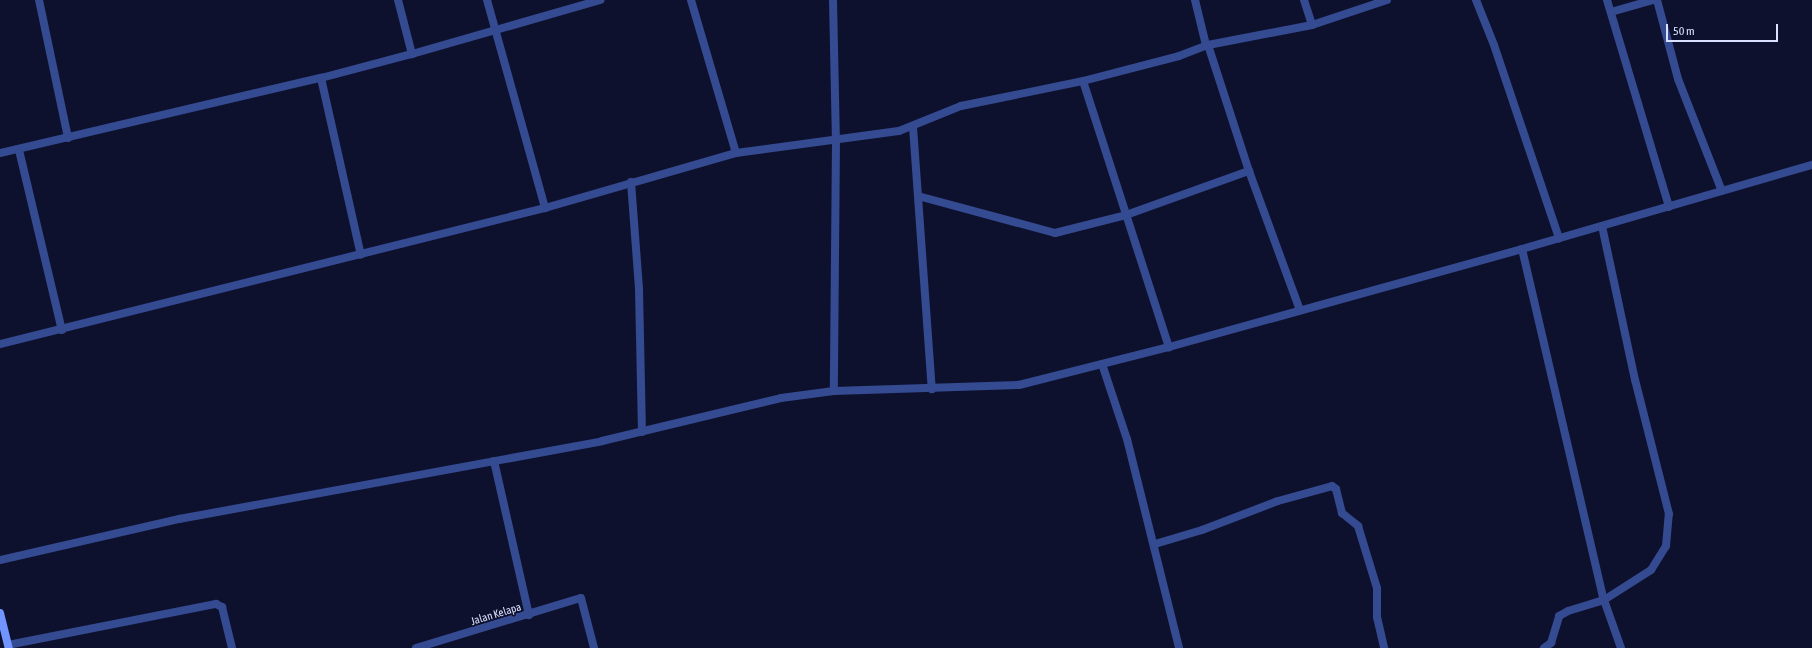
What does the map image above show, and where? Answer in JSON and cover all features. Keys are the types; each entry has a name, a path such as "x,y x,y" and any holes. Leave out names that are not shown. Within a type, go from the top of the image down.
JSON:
{"main road":[{"path":"0,613 9,646"}],"street":[{"path":"39,0 68,138"},
{"path":"398,0 412,54"},
{"path":"487,0 545,208"},
{"path":"0,153 19,150 321,78 412,54 494,29 600,0"},
{"path":"691,0 736,152"},
{"path":"833,0 836,140 834,391"},
{"path":"1195,0 1207,45 1249,171 1300,310"},
{"path":"1304,0 1312,25"},
{"path":"0,344 62,330 545,208 736,152 836,140 913,127 961,106 1084,81 1179,56 1207,45 1312,25 1387,0"},
{"path":"1476,0 1494,45 1559,238"},
{"path":"1607,0 1669,207"},
{"path":"1610,12 1653,0"},
{"path":"1657,0 1678,79 1722,192"},
{"path":"321,78 361,255"},
{"path":"1084,81 1169,347"},
{"path":"913,127 932,389"},
{"path":"19,150 62,330"},
{"path":"0,560 179,520 642,432 781,398 834,391 1019,385 1169,347 1522,249 1812,165"},
{"path":"918,196 1055,233 1126,214 1249,171"},
{"path":"631,182 639,289 642,432"},
{"path":"1544,648 1550,643 1560,616 1568,611 1604,600 1651,570 1661,557 1666,546 1669,514 1635,380 1602,226"},
{"path":"1522,249 1604,600 1621,648"},
{"path":"1102,364 1128,439 1155,544 1179,648"},
{"path":"494,461 529,615"},
{"path":"1155,544 1202,530 1278,501 1332,486 1336,489 1342,513 1358,526 1378,588 1376,617 1384,648"},
{"name":"Jalan Kelapa","path":"416,648 581,598 594,648"},
{"path":"9,646 216,604 222,608 232,648"}]}
